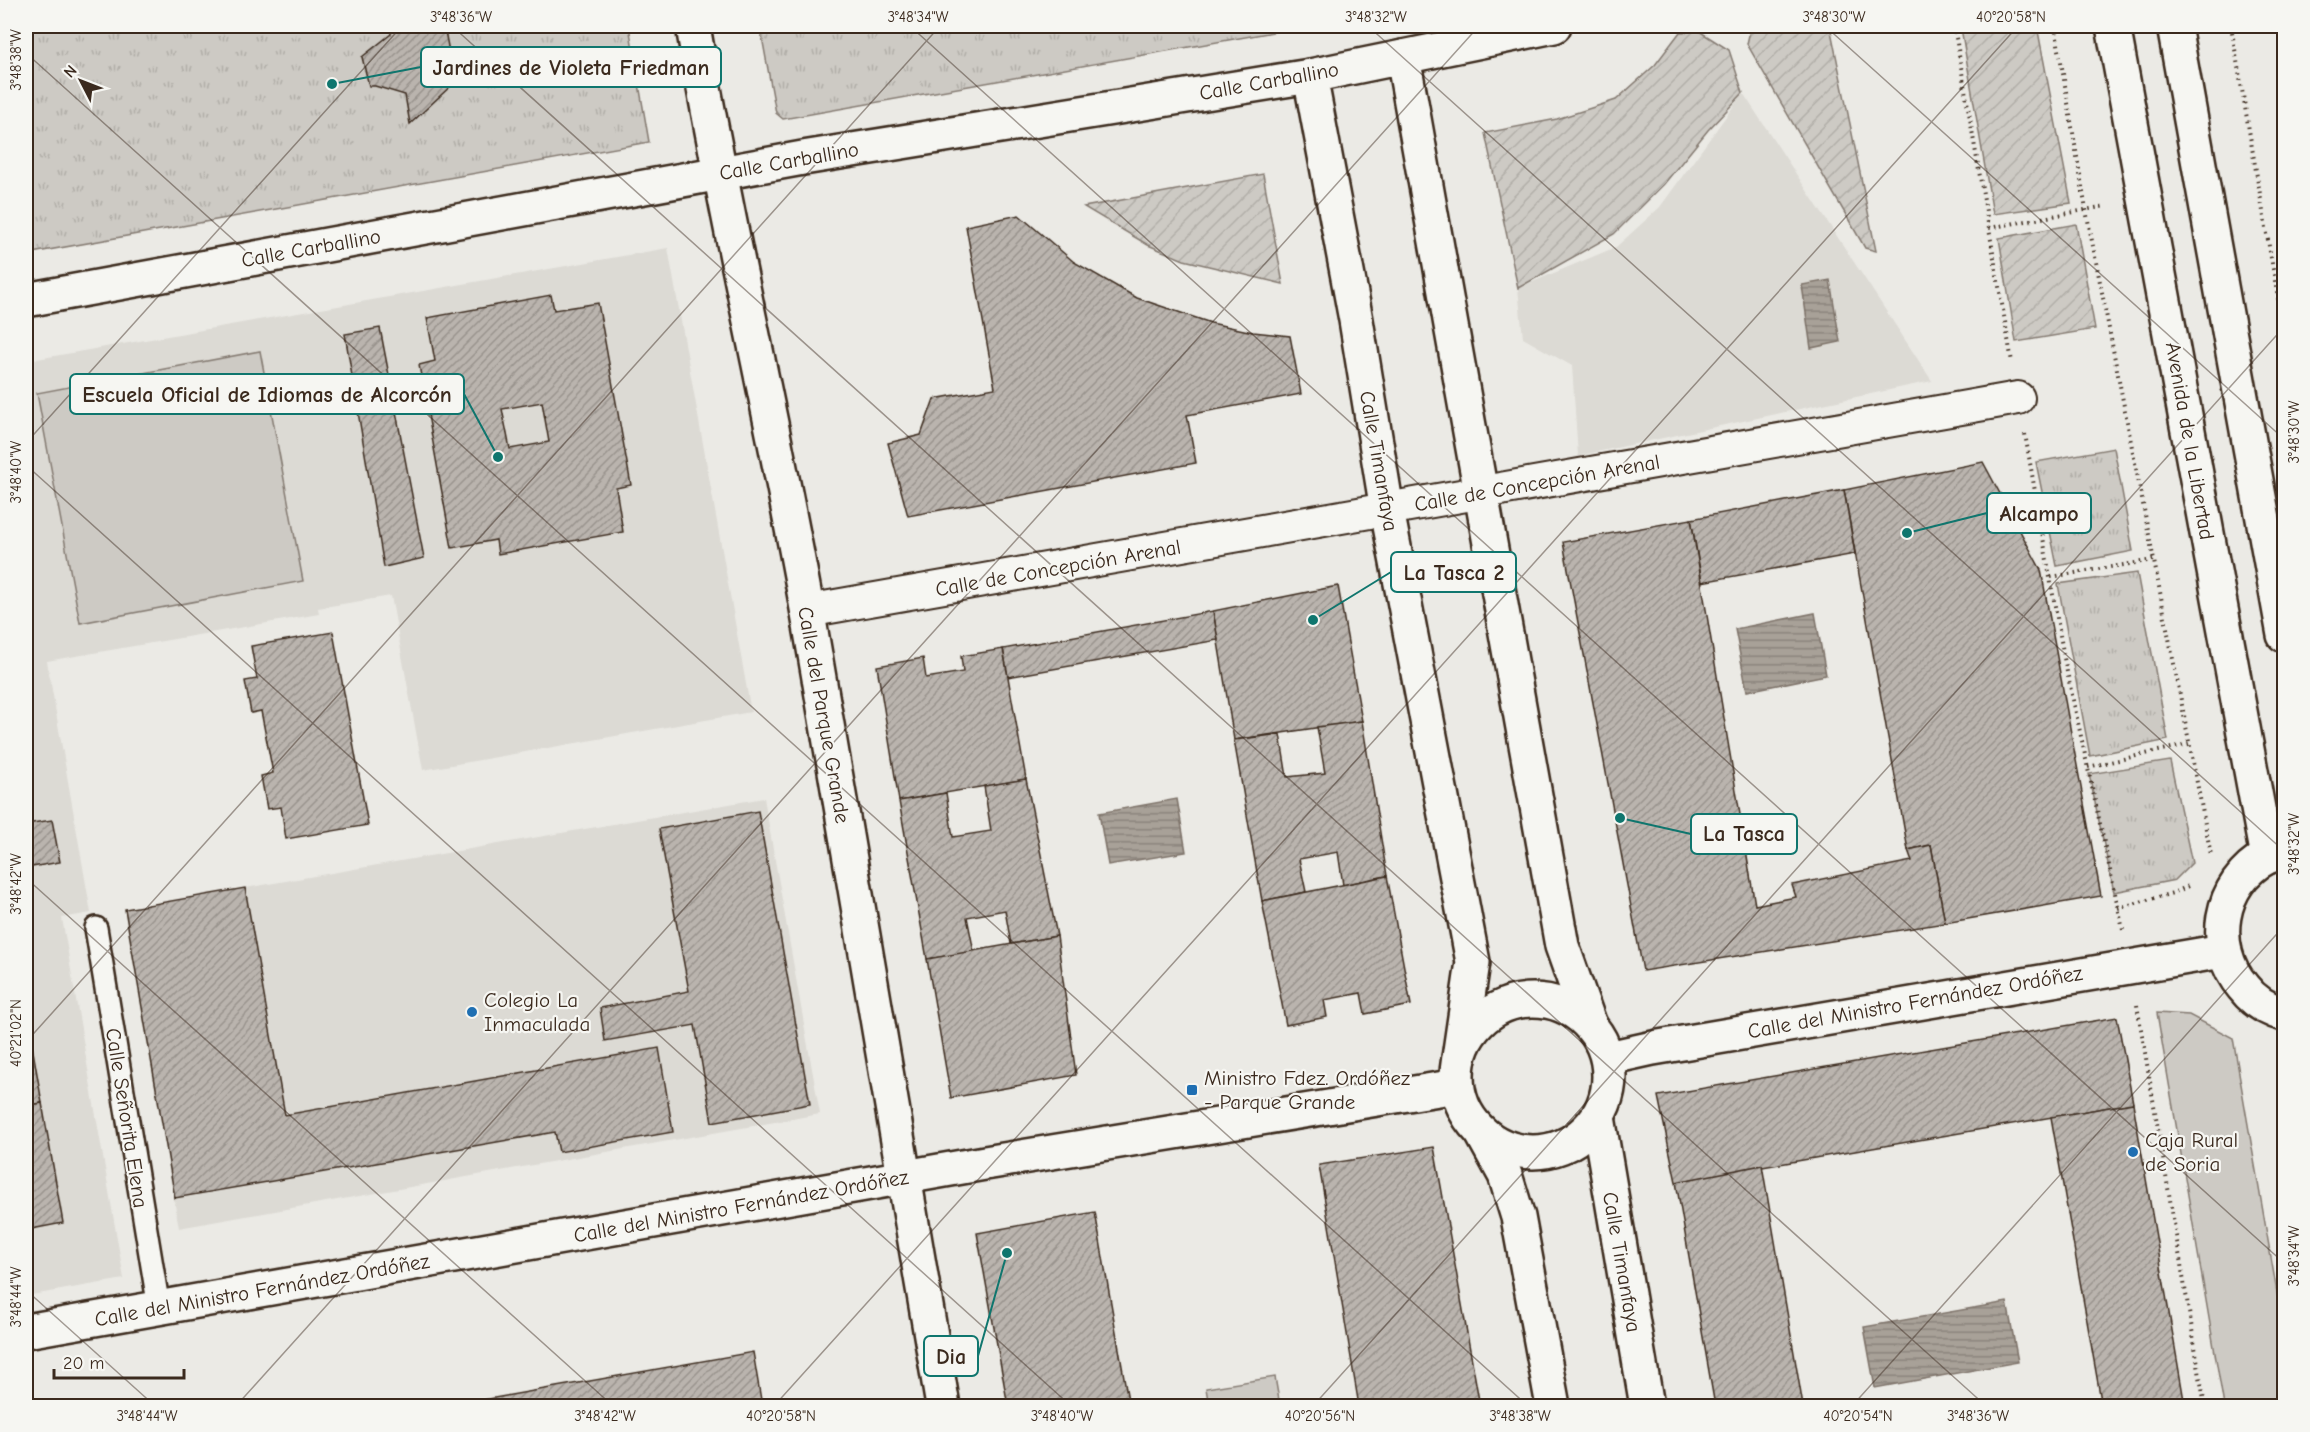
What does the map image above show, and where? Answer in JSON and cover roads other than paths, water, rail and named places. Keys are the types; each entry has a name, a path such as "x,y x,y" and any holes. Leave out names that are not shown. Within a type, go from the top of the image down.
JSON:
{"street":[{"name":"Calle del Parque Grande","path":"693,26 719,174 738,259 807,611 943,1407"},
{"name":"Calle Carballino","path":"26,300 803,158 1310,76 1554,26"},
{"name":"Avenida de la Libertad","path":"2113,26 2145,199 2276,855"},
{"path":"2174,26 2284,635"},
{"path":"1403,57 1562,946 1590,1025 1608,1058 1608,1088 1598,1117 1580,1136 1557,1149 1532,1153 1506,1148 1483,1135"},
{"name":"Calle Timanfaya","path":"1310,76 1356,320 1387,510 1473,962 1458,1072"},
{"name":"Calle de Concepción Arenal","path":"807,611 2018,398"},
{"path":"2276,855 2245,874 2230,897 2222,923 2223,951 2233,976 2251,997 2274,1012 2284,1014"},
{"name":"Calle del Ministro Fernández Ordóñez","path":"1608,1058 1653,1048 2130,965 2223,951"},
{"path":"1553,1407 1518,1217 1505,1175 1483,1135 1466,1113 1458,1072 1473,1028 1499,1007 1531,999 1564,1005 1590,1025"},
{"name":"Calle del Ministro Fernández Ordóñez","path":"26,1331 903,1177 1458,1072"},
{"name":"Calle Timanfaya","path":"1598,1117 1647,1407"}],"lane":[{"name":"Calle Señorita Elena","path":"96,928 159,1308"}],"place":[{"name":"Jardines de Violeta Friedman","path":"332,84"},
{"name":"Escuela Oficial de Idiomas de Alcorcón","path":"498,457"},
{"name":"Alcampo","path":"1907,533"},
{"name":"La Tasca 2","path":"1313,620"},
{"name":"La Tasca","path":"1620,818"},
{"name":"Colegio La Inmaculada","path":"472,1012"},
{"name":"Ministro Fdez. Ordóñez - Parque Grande","path":"1192,1090"},
{"name":"Caja Rural de Soria","path":"2133,1152"},
{"name":"Dia","path":"1007,1253"}]}
